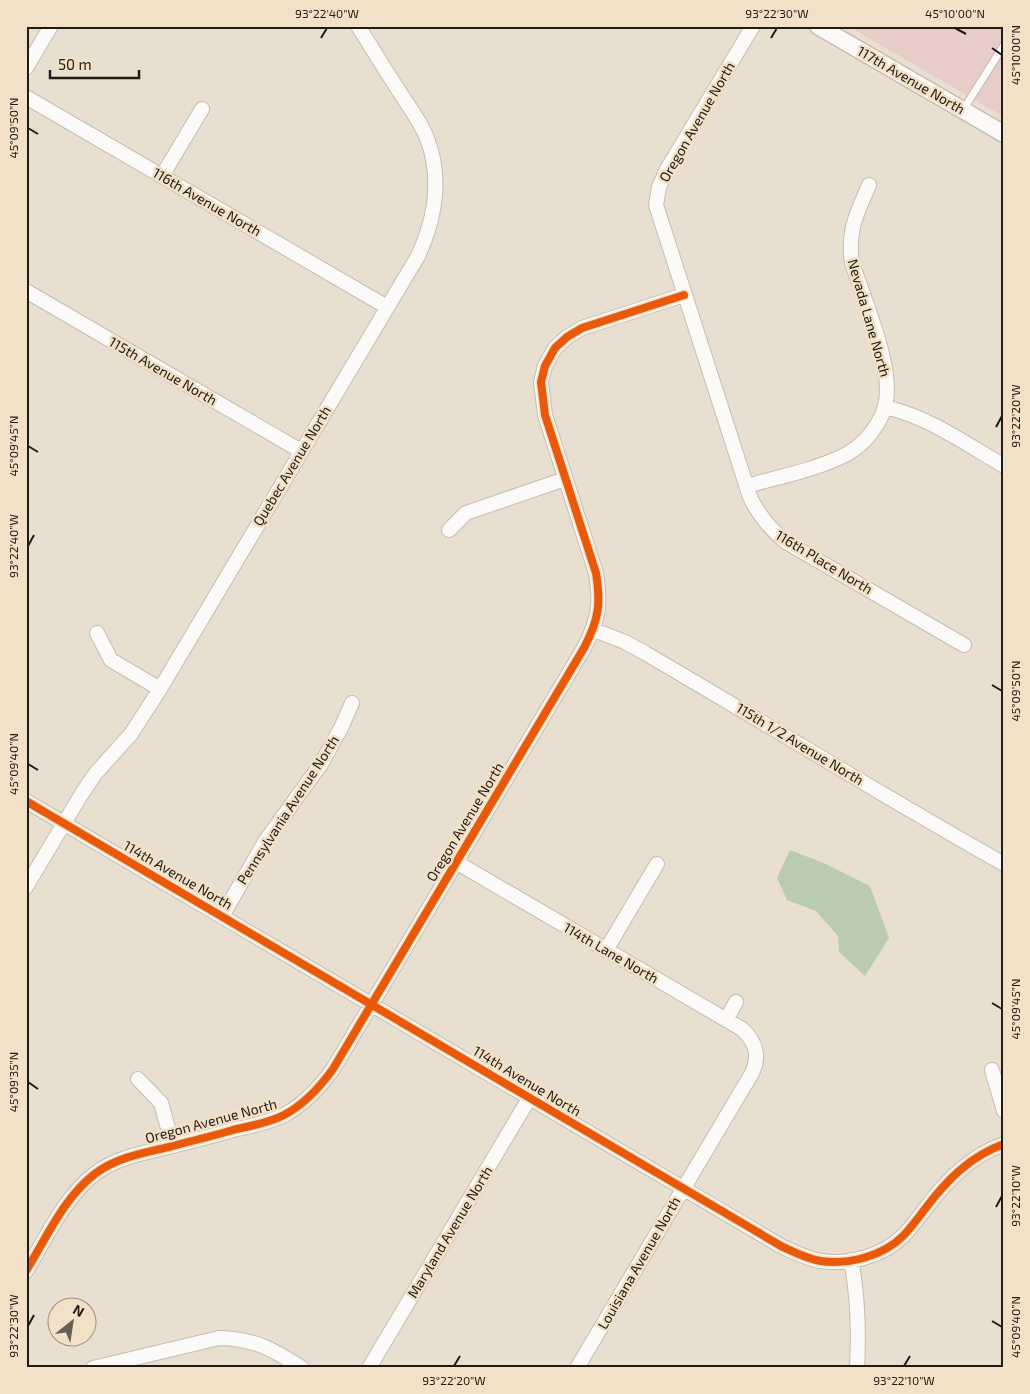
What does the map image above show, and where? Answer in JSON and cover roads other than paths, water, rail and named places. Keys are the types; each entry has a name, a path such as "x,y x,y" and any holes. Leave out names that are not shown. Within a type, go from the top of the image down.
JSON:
{"street":[{"path":"26,68 51,26"},
{"name":"Quebec Avenue North","path":"26,886 95,774 131,734 160,689 418,256 428,234 434,211 436,187 434,164 428,140 358,26"},
{"name":"Oregon Avenue North","path":"26,1271 65,1205 78,1188 97,1172 115,1162 262,1123 284,1115 303,1102 319,1087 333,1069 594,630 599,593 596,573 545,415 541,382 544,366 555,348 567,337 582,328 684,295 656,205 658,187 753,26"},
{"name":"117th Avenue North","path":"818,26 1004,134"},
{"name":"116th Avenue North","path":"26,97 387,307"},
{"path":"162,176 202,108"},
{"name":"Nevada Lane North","path":"747,486 830,462 846,455 871,433 885,407 887,388 884,359 852,263 850,247 851,232 869,185"},
{"name":"115th Avenue North","path":"26,291 301,451"},
{"name":"116th Place North","path":"684,295 758,514 771,530 786,542 964,645"},
{"path":"885,407 912,415 937,427 1003,465"},
{"path":"449,530 466,513 566,479"},
{"name":"115th 1/2 Avenue North","path":"594,630 646,653 907,809 1004,864"},
{"path":"97,633 111,660 160,689"},
{"name":"Pennsylvania Avenue North","path":"222,916 266,840 321,764 341,728 352,703"},
{"name":"114th Avenue North","path":"26,801 781,1246 802,1255 820,1261 837,1262 870,1256 888,1248 903,1236 952,1176 975,1158 1004,1144"},
{"name":"114th Lane North","path":"456,862 742,1029 754,1043 756,1053"},
{"path":"606,950 657,864"},
{"path":"726,1020 736,1002"},
{"name":"Louisiana Avenue North","path":"578,1368 752,1073 756,1064 756,1053"},
{"path":"992,1070 1004,1112"},
{"path":"138,1079 161,1103 173,1146"},
{"name":"Maryland Avenue North","path":"370,1368 530,1097"},
{"path":"851,1260 857,1291 859,1320 857,1368"},
{"path":"93,1368 219,1338 239,1338 257,1342 274,1350 302,1368"}],"lane":[{"path":"963,111 1004,44"}]}
